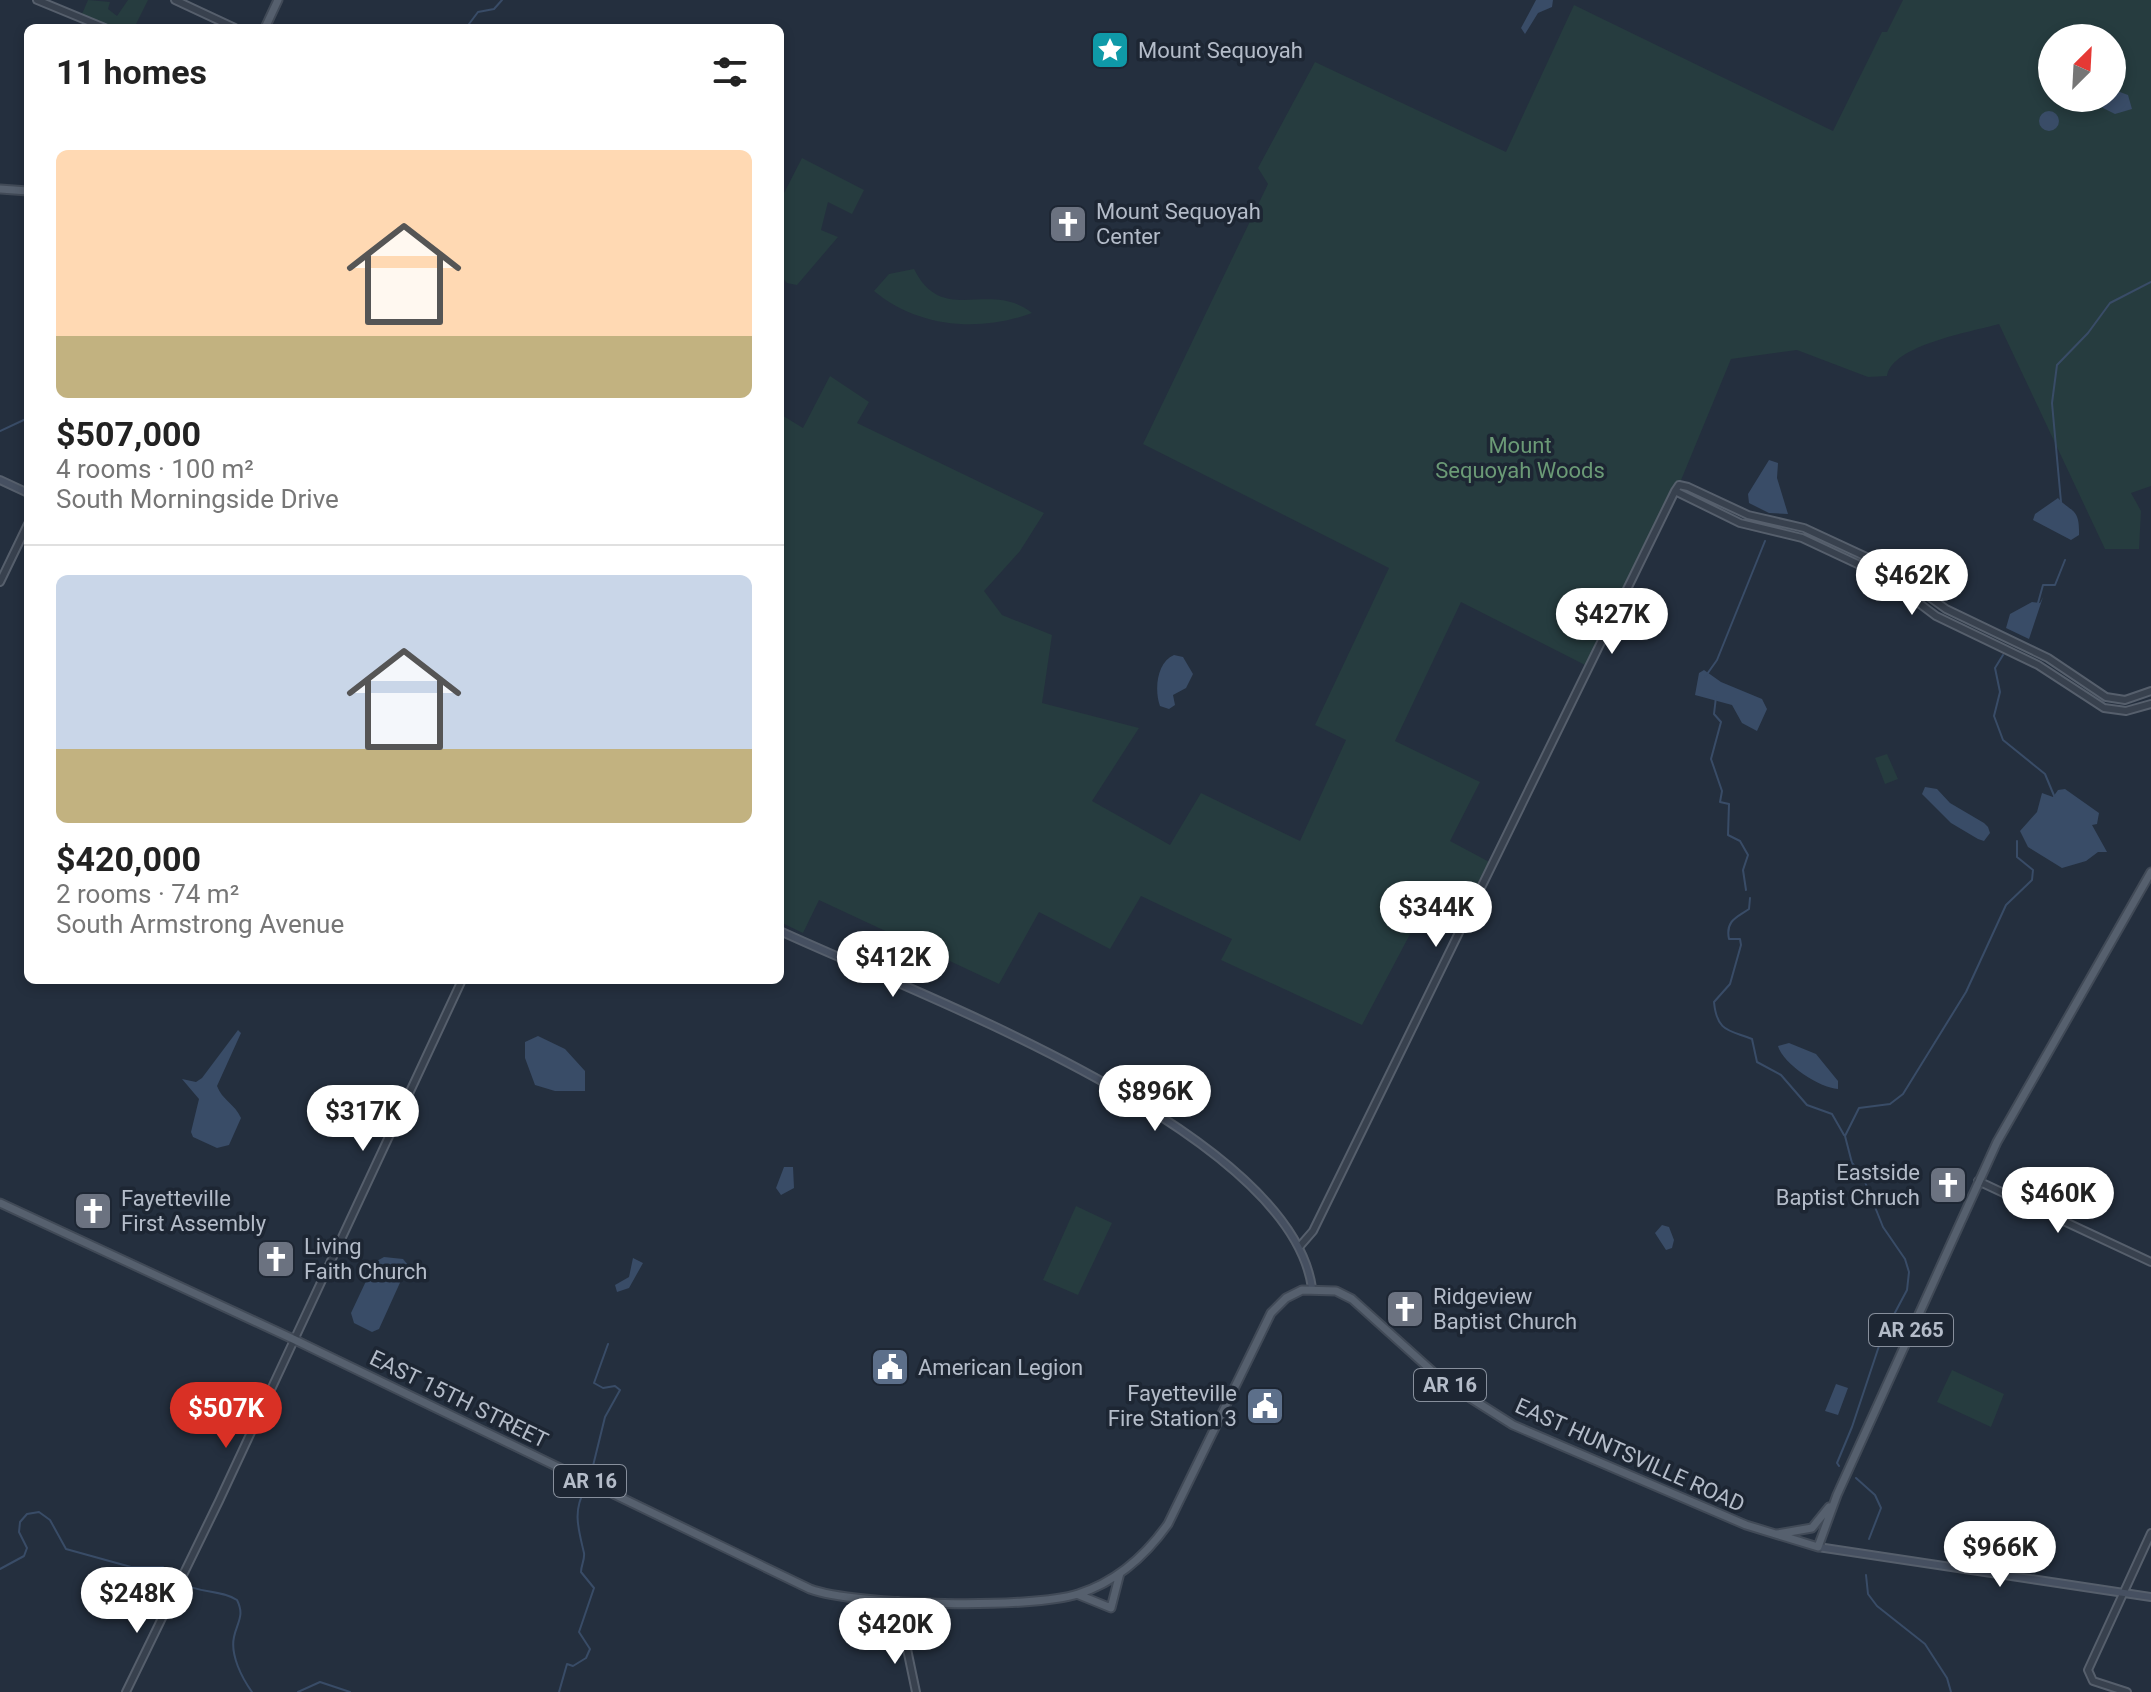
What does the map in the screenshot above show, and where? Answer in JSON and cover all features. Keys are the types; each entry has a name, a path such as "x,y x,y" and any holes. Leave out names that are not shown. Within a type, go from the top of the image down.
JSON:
{"main road":[{"path":"267,24 278,0"},
{"path":"0,189 24,191"},
{"path":"0,480 24,491"},
{"name":"AR 265","path":"1818,1547 1837,1495 1978,1181 2014,1109 2151,872"},
{"path":"784,933 1054,1056 1181,1130 1237,1173 1300,1246 1312,1288"},
{"name":"EAST 15TH STREET","path":"0,1203 293,1339 810,1589 847,1598 897,1601 1030,1602 1077,1595 1120,1573"},
{"name":"EAST HUNTSVILLE ROAD","path":"1312,1288 1346,1296 1442,1380 1513,1425 1771,1534 1818,1547 2151,1597"},
{"name":"AR 16","path":"1120,1573 1151,1547 1168,1524 1271,1313 1286,1298 1312,1288"},
{"path":"1771,1534 1812,1528 1837,1495"},
{"path":"1077,1595 1111,1608 1120,1573"}],"street":[{"path":"37,0 95,24"},
{"path":"175,0 226,24"},
{"path":"1300,1246 1313,1231 1679,485 1748,515 1804,528 1888,567 1946,609 2048,658 2106,697 2125,700 2151,691"},
{"path":"1675,491 1744,525 1802,538 1883,576 1936,616 2038,665 2104,708 2126,711 2151,704"},
{"path":"1744,525 1748,515"},
{"path":"0,582 24,532"},
{"path":"126,1692 460,984"},
{"path":"1978,1181 2151,1262"},
{"path":"2127,1692 2100,1684 2089,1677 2091,1658 2151,1533"},
{"path":"897,1601 916,1692"},
{"path":"904,1634 910,1615 930,1601"}],"green space":[{"path":"88,0 110,2 108,9 117,16 128,0 148,0 136,24 93,24 75,18 82,14"},
{"name":"Mount Sequoyah Woods","path":"1903,0 2151,0 2151,486 2131,493 2141,511 2139,549 2105,549 1999,324 1917,348 1892,365 1887,376 1868,377 1797,350 1731,359 1679,485 1589,667 1461,602 1395,741 1480,782 1450,841 1493,864 1465,923 1426,904 1362,1025 1221,960 1232,939 1141,896 1110,949 1039,912 999,984 819,900 803,933 784,924 784,416 803,428 830,376 869,402 857,423 1044,513 1020,551 984,591 1002,615 1052,635 1042,703 1139,728 1092,801 1170,845 1201,793 1300,841 1346,740 1315,725 1389,568 1143,444 1268,184 1258,168 1315,62 1506,152 1574,5 1833,131 1882,32 1887,32"},
{"path":"802,158 864,190 852,214 828,202 821,230 838,237 797,285 784,280 784,193"},
{"path":"914,269 926,286 939,296 1000,300 1032,313 991,323 949,323 909,312 874,291 889,274"},
{"path":"1887,754 1898,779 1885,784 1875,758"},
{"path":"1076,1206 1112,1223 1078,1295 1043,1280"},
{"path":"1952,1370 2004,1394 1991,1427 1937,1402"}],"water":[{"path":"1536,0 1553,0 1552,7 1538,13 1525,34 1521,28"},
{"path":"2126,94 2128,95 2132,109 2126,111"},
{"path":"2044,112 2054,112 2059,117 2059,125 2053,131 2045,131 2039,125 2039,117"},
{"path":"1769,460 1778,463 1777,478 1788,514 1769,513 1749,503 1748,494"},
{"path":"2058,498 2074,512 2078,520 2079,535 2071,540 2033,520 2035,514"},
{"path":"2043,597 2029,639 2006,628 2010,614 2032,602 2040,603"},
{"path":"1174,655 1183,657 1193,674 1186,688 1173,695 1175,705 1169,709 1160,706 1157,684 1164,664"},
{"path":"1704,670 1721,682 1762,699 1767,709 1757,731 1742,723 1732,705 1695,695 1699,673"},
{"path":"1925,787 1937,789 1950,803 1984,823 1990,833 1984,841 1951,823 1922,794"},
{"path":"2065,789 2099,813 2097,824 2092,825 2107,852 2098,852 2086,861 2062,868 2028,847 2020,831 2037,812 2042,793 2053,797 2058,790"},
{"path":"238,1030 241,1033 217,1086 241,1118 229,1145 217,1148 193,1137 191,1132 199,1099 182,1079 196,1082 202,1078"},
{"path":"538,1036 565,1049 585,1071 585,1091 555,1091 535,1085 525,1058 525,1042"},
{"path":"1789,1043 1816,1054 1838,1081 1838,1089 1822,1084 1794,1067 1778,1046"},
{"path":"784,1167 793,1167 794,1188 781,1195 776,1188"},
{"path":"1662,1225 1669,1227 1674,1240 1672,1248 1666,1250 1655,1233"},
{"path":"384,1257 403,1259 408,1265 379,1329 372,1332 354,1323 351,1313 375,1262"},
{"path":"633,1258 643,1263 629,1288 617,1292 615,1285 629,1277"},
{"path":"1836,1384 1848,1388 1838,1415 1825,1411"}],"waterway":[{"path":"469,24 478,12 494,9 502,0"},
{"path":"2061,502 2052,403 2057,365 2088,333 2110,303 2151,282"},
{"path":"0,431 24,420"},
{"path":"1705,677 1717,660 1765,541"},
{"path":"2038,603 2043,585 2055,585 2065,560"},
{"path":"2003,655 1995,668 2000,692 1994,716 2003,740 2045,774 2055,798"},
{"path":"1716,697 1714,714 1721,722 1711,759 1722,791 1720,802 1729,804 1728,835 1740,841 1748,855 1743,870 1746,890"},
{"path":"1839,1466 1837,1463 1882,1337 1907,1290 1909,1272 1905,1259 1883,1227 1861,1172 1852,1163 1845,1136 1859,1108 1890,1104 1903,1094 1966,992 2006,905 2032,880 2033,870 2017,857 2017,841"},
{"path":"1750,898 1749,909 1733,920 1729,927 1729,939 1740,939 1741,945 1730,984 1714,1002 1718,1020 1731,1032 1752,1039 1757,1062 1781,1075 1807,1105 1832,1114 1844,1135"},
{"path":"590,1478 605,1417 620,1390 615,1386 603,1388 594,1383 608,1344"},
{"path":"1856,1478 1875,1495 1881,1508 1869,1539"},
{"path":"559,1692 567,1664 573,1666 586,1658 590,1649 579,1632 594,1588 581,1572 584,1556 578,1513 585,1490"},
{"path":"0,1569 24,1556 27,1548 19,1532 20,1522 27,1514 39,1512 50,1520 66,1549 131,1567 163,1567 177,1580"},
{"path":"1866,1575 1868,1594 1877,1606 1925,1644 1947,1678 1951,1692"},
{"path":"182,1583 237,1600 240,1615 233,1644 235,1659 252,1692"},
{"path":"298,1692 320,1682 350,1692"}],"place":[{"name":"Mount Sequoyah","path":"1110,50"},
{"name":"Mount Sequoyah Center","path":"1068,224"},
{"name":"Eastside Baptist Chruch","path":"1948,1185"},
{"name":"Fayetteville First Assembly","path":"93,1211"},
{"name":"Living Faith Church","path":"276,1259"},
{"name":"Ridgeview Baptist Church","path":"1405,1309"},
{"name":"American Legion","path":"890,1367"},
{"name":"Fayetteville Fire Station 3","path":"1265,1406"}]}
